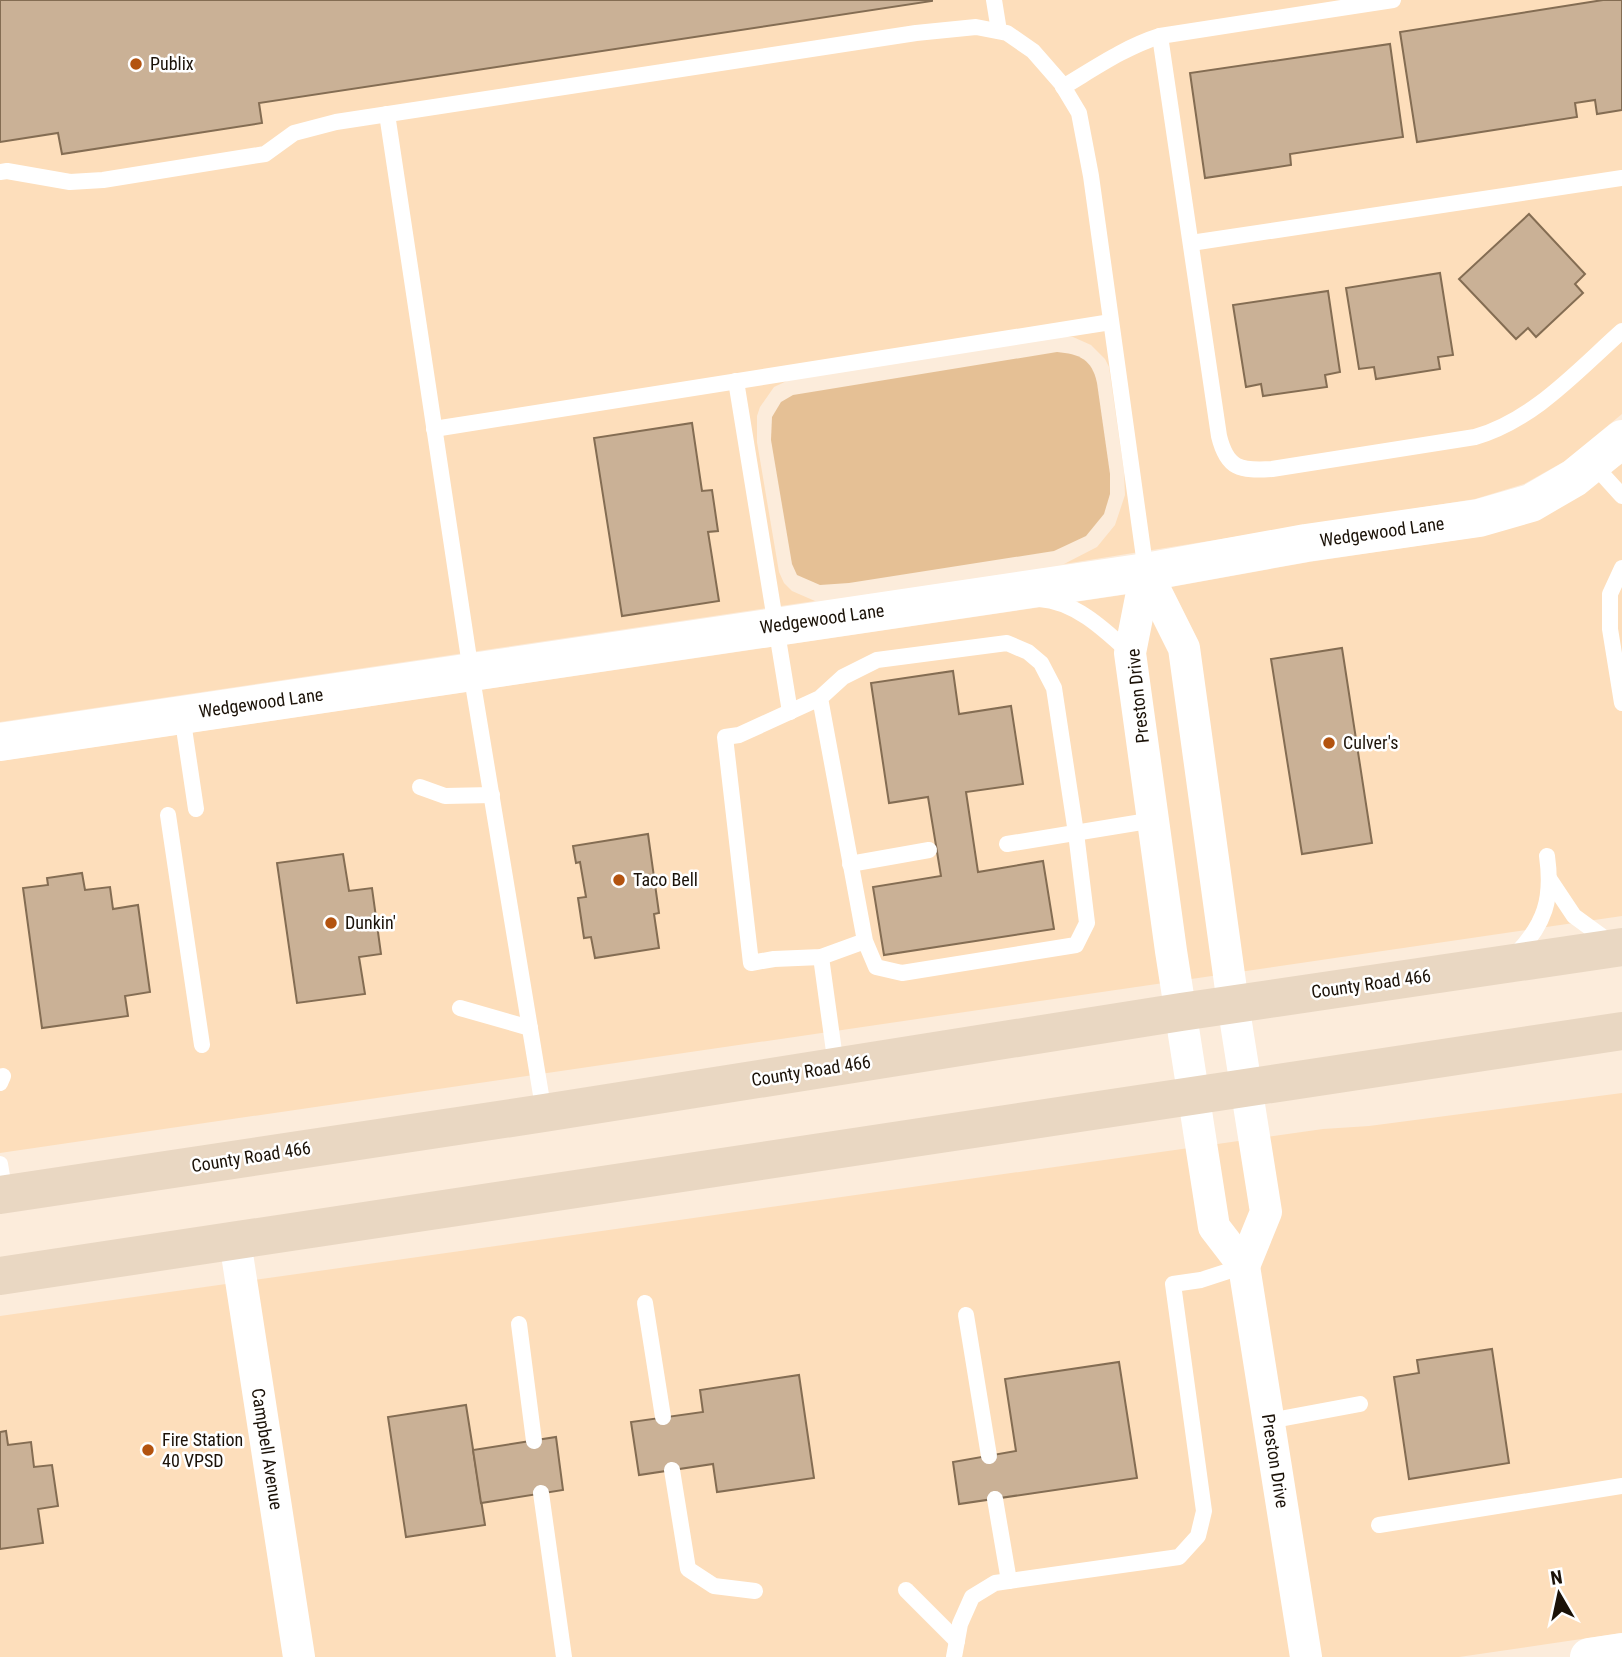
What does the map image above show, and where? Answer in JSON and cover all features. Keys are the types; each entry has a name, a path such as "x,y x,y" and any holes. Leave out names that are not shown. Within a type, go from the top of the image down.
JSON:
{"main road":[{"name":"County Road 466","path":"2,1184 544,1113 1181,1012 1620,947"},
{"path":"0,1276 1622,1031"}],"street":[{"name":"Wedgewood Lane","path":"0,741 1146,572 1306,543 1479,518 1531,503 1574,478 1622,439"},
{"name":"Preston Drive","path":"1146,572 1130,653 1193,1095 1214,1227 1244,1266 1306,1657"},
{"path":"1146,572 1184,648 1245,1087 1266,1212 1244,1266"},
{"name":"Campbell Avenue","path":"235,1241 299,1657"},
{"path":"1589,1657 1622,1652"}],"lane":[{"path":"995,0 999,31"},
{"path":"1063,87 1118,54 1160,36 1393,0"},
{"path":"0,172 70,182 103,180 265,154 294,133 336,122 916,33 976,27 1007,33 1033,51 1063,87 1079,113 1091,176 1146,572"},
{"path":"1160,36 1223,455 1234,464 1251,470 1272,469 1475,437 1499,430 1522,417 1553,393 1622,331"},
{"path":"387,114 471,672 544,1113"},
{"path":"1191,243 1622,178"},
{"path":"434,429 1111,322"},
{"path":"736,381 790,712"},
{"path":"1592,464 1622,496"},
{"path":"1622,568 1610,594 1610,618 1622,703"},
{"path":"981,596 1046,599 1076,610 1102,627 1130,653"},
{"path":"820,698 865,941 876,967 902,973 1076,945 1087,923 1054,688 1041,663 1028,652 1007,643 877,660 843,677 820,698 739,735 725,737 751,962 821,957 865,941"},
{"path":"182,714 196,809"},
{"path":"420,787 445,796 492,795"},
{"path":"168,815 202,1045"},
{"path":"1007,844 1154,820"},
{"path":"850,864 929,850"},
{"path":"1506,965 1534,936 1545,912 1550,880 1547,856"},
{"path":"1550,880 1574,916 1620,947"},
{"path":"821,957 836,1066"},
{"path":"460,1008 530,1028"},
{"path":"956,1649 960,1624 972,1597 995,1583 1179,1557 1198,1536 1204,1511 1173,1284 1200,1280 1244,1266"},
{"path":"645,1304 663,1417"},
{"path":"965,1315 989,1456"},
{"path":"519,1324 534,1441"},
{"path":"1269,1421 1360,1404"},
{"path":"672,1470 688,1569 714,1586 755,1591"},
{"path":"1379,1525 1622,1486"},
{"path":"541,1493 564,1657"},
{"path":"995,1499 1009,1580"},
{"path":"906,1590 956,1649"}],"shaded area":[{"path":"0,0 1622,0 1622,414 1565,461 1524,484 1475,499 1064,564 1097,547 1115,525 1125,495 1109,367 1091,345 1073,337 1054,336 791,379 774,387 760,407 757,416 757,442 779,572 792,591 815,601 0,722"},
{"path":"1057,352 1083,359 1092,368 1097,383 1110,474 1110,494 1104,514 1086,536 1054,551 849,583 820,585 797,575 792,564 771,440 772,417 781,402 793,395"},
{"path":"1622,464 1622,916 0,1153 0,761 1149,591 1309,562 1484,536"},
{"path":"1622,1093 1622,1633 1459,1657 0,1657 0,1316 1323,1129 1369,1126"}],"building":[{"path":"0,0 932,1 259,103 262,123 62,154 58,133 0,142"},
{"path":"1603,0 1622,0 1622,110 1597,114 1595,100 1575,103 1577,117 1417,142 1400,32"},
{"path":"1390,44 1403,137 1290,154 1291,165 1205,178 1190,73"},
{"path":"1529,214 1585,274 1575,284 1583,293 1536,337 1528,328 1516,339 1459,279"},
{"path":"1440,273 1453,355 1438,357 1440,369 1376,379 1374,367 1359,369 1346,288"},
{"path":"1328,291 1340,372 1325,375 1327,387 1263,396 1261,384 1246,387 1233,305"},
{"path":"692,423 702,491 712,490 718,531 708,532 719,601 622,616 594,438"},
{"path":"1342,648 1372,843 1302,854 1271,659"},
{"path":"953,671 959,714 1011,706 1023,784 966,792 978,872 1043,861 1054,929 884,955 873,887 941,876 928,797 889,803 871,683"},
{"name":"Taco Bell","path":"648,834 659,913 654,914 659,948 595,958 591,937 584,938 578,898 586,897 580,862 576,863 573,846"},
{"name":"Dunkin'","path":"343,854 349,891 372,888 381,954 359,957 365,994 297,1003 277,863"},
{"path":"82,873 85,890 110,887 113,909 138,905 150,992 125,996 128,1016 42,1028 23,888 48,885 47,878"},
{"path":"1492,1349 1509,1463 1409,1479 1394,1377 1419,1373 1417,1360"},
{"path":"1119,1362 1137,1478 959,1504 953,1462 1016,1451 1005,1379"},
{"path":"799,1375 814,1478 717,1492 713,1464 639,1475 631,1422 703,1412 700,1390"},
{"path":"466,1405 485,1525 406,1537 388,1417"},
{"path":"6,1431 8,1445 31,1442 34,1467 52,1465 58,1506 38,1509 43,1543 0,1549 0,1432"},
{"path":"556,1437 563,1490 481,1503 473,1450"}],"place":[{"name":"Publix","path":"136,64"},
{"name":"Culver's","path":"1329,743"},
{"name":"Taco Bell","path":"619,880"},
{"name":"Dunkin'","path":"331,923"},
{"name":"Fire Station 40 VPSD","path":"148,1450"}]}
